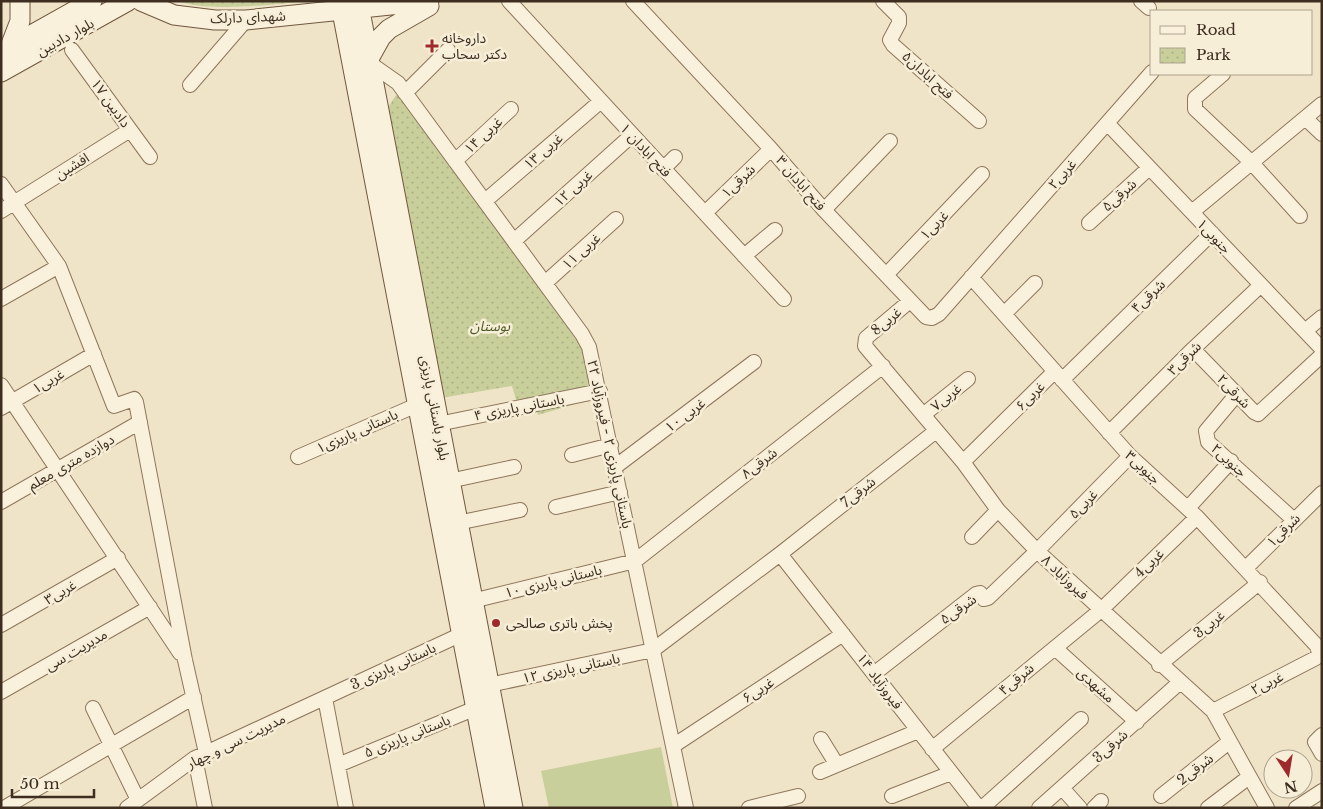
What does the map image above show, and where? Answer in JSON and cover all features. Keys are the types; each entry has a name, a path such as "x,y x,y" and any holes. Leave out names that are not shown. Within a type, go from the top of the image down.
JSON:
{"main road":[{"path":"6,50 20,21 20,1"},
{"name":"بلوار دادبین","path":"6,50 92,1"},
{"name":"بلوار دادبین","path":"1,72 128,1"},
{"name":"شهدای دارلک","path":"140,1 174,15 215,20 246,20 349,5 429,1"},
{"path":"360,64 389,29 440,1"},
{"name":"بلوار باستانی پاریزی","path":"349,5 417,405 495,808"},
{"name":"بلوار باستانی پاریزی","path":"360,64 438,424 513,808"}],"street":[{"name":"فتح ابادان ۱","path":"509,1 784,299"},
{"name":"فتح ابادان ۳","path":"634,1 771,149 824,210 926,317 932,318 939,314 972,277"},
{"name":"فتح ابادان۵","path":"883,1 899,17 899,23 890,40 893,45 979,121"},
{"path":"190,85 246,20"},
{"name":"دادبین ۱۷","path":"72,50 150,157"},
{"path":"405,93 448,50"},
{"name":"باستانی پاریزی ۲ - فیروزآباد ۲۲","path":"360,64 398,83 582,334 589,347 600,391 686,808"},
{"name":"غربی۲","path":"972,277 1150,74"},
{"path":"1222,75 1195,98 1195,109 1251,162 1300,216"},
{"name":"غربی ۱۳","path":"485,201 601,101"},
{"path":"1192,212 1322,104"},
{"name":"غربی ۱۴","path":"455,162 511,109"},
{"path":"1305,118 1322,134"},
{"name":"جنوبی۱","path":"1107,123 1322,349"},
{"name":"افشین","path":"1,211 130,130"},
{"name":"غربی ۱۲","path":"514,241 632,135"},
{"path":"824,210 890,141"},
{"name":"شرقی۱","path":"705,213 771,149"},
{"path":"664,169 675,157"},
{"name":"شرقی۵","path":"1089,222 1149,168"},
{"name":"غربی۱","path":"886,275 982,174"},
{"path":"1,184 59,266 114,406 134,400 136,402 185,660 194,697 205,808"},
{"name":"غربی ۱۱","path":"545,283 616,219"},
{"path":"744,256 775,230"},
{"name":"شرقی۴","path":"1058,376 1212,233"},
{"path":"1,299 59,266"},
{"name":"جنوبی۳","path":"972,277 1130,456 1193,513 1260,582 1317,646 1319,653"},
{"path":"1004,314 1036,283"},
{"name":"شرقی۳","path":"1109,433 1193,349 1261,285"},
{"name":"غربی8","path":"864,341 910,300"},
{"path":"1305,331 1322,317"},
{"name":"فیروزآباد ۸","path":"864,341 963,462 998,510 1037,551 1159,665 1213,712 1248,777 1268,808"},
{"name":"شرقی۲","path":"1193,349 1258,414 1322,355"},
{"name":"غربی۱","path":"6,405 94,354"},
{"name":"غربی ۱۰","path":"615,467 754,362"},
{"name":"شرقی۸","path":"635,561 883,366"},
{"name":"غربی۶","path":"963,462 1058,376"},
{"name":"غربی۷","path":"923,415 968,379"},
{"path":"1,385 6,405 57,470 185,660"},
{"name":"باستانی پاریزی ۴","path":"438,424 600,391"},
{"name":"جنوبی۲","path":"1237,394 1206,431 1208,442 1294,520"},
{"name":"باستانی پاریزی۱","path":"298,457 417,405"},
{"name":"دوازده متری معلم","path":"1,502 140,422"},
{"name":"شرقی7","path":"653,650 780,554 936,430"},
{"path":"572,455 611,445"},
{"name":"غربی۵","path":"1037,551 1130,456"},
{"name":"غربی4","path":"1101,610 1193,513 1231,461"},
{"path":"449,481 514,467"},
{"path":"556,506 620,492"},
{"name":"شرقی۱","path":"1246,568 1322,493"},
{"path":"457,523 520,510"},
{"path":"972,537 998,510"},
{"name":"شرقی۵","path":"875,673 976,594 980,593 984,599 988,598 1037,551"},
{"name":"فیروزآباد ۱۴","path":"780,554 980,808"},
{"name":"غربی۳","path":"1,625 118,558"},
{"name":"باستانی پاریزی ۱۰","path":"472,601 635,561"},
{"name":"غربی3","path":"1159,665 1260,582"},
{"name":"مدیریت سی","path":"1,692 150,607"},
{"name":"شرقی۴","path":"932,749 1101,610"},
{"name":"باستانی پاریزی 3","path":"325,698 462,634"},
{"name":"غربی۶","path":"673,746 843,634"},
{"name":"مشهدی","path":"1055,648 1137,722"},
{"name":"باستانی پاریزی ۱۲","path":"489,685 653,650"},
{"name":"غربی۲","path":"1213,712 1316,658 1319,653"},
{"name":"شرقی3","path":"1039,808 1063,789 1179,683"},
{"path":"4,808 110,744 194,697"},
{"path":"325,698 346,808"},
{"name":"مدیریت سی و چهار","path":"132,804 200,755 325,698"},
{"path":"93,708 110,744 132,804"},
{"name":"باستانی پاریزی ۵","path":"338,765 476,708"},
{"path":"980,808 1081,720"},
{"path":"820,772 918,731"},
{"path":"1318,738 1322,754"},
{"path":"821,739 837,765"},
{"name":"شرقی2","path":"1161,796 1229,742"},
{"path":"892,796 951,773"},
{"path":"1208,808 1248,777"},
{"path":"1063,789 1080,808"},
{"path":"1296,808 1322,791"},
{"path":"749,808 798,796"}],"green space":[{"path":"180,1 303,1 259,6 221,7 190,4"},
{"name":"بوستان","path":"396,95 403,98 576,339 584,352 596,398 538,415 534,403 518,406 512,386 441,398 387,109"},
{"path":"661,747 673,808 549,808 541,771"}],"place":[{"name":"داروخانه دکتر سحاب","path":"432,46"},
{"name":"پخش باتری صالحی","path":"496,623"}]}
